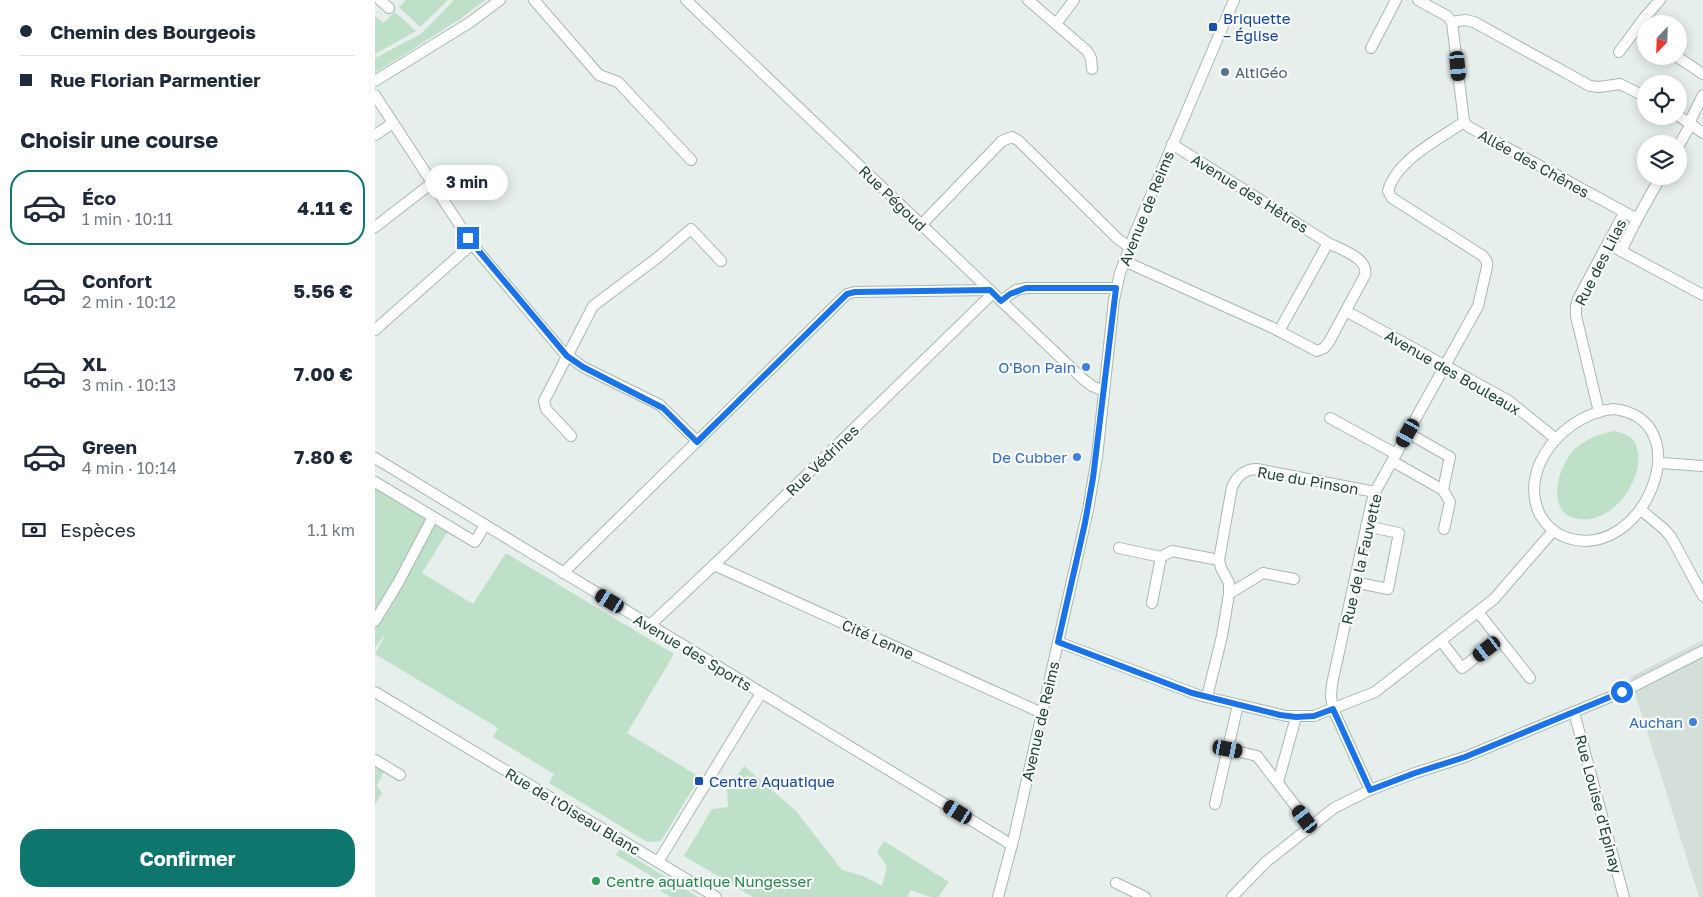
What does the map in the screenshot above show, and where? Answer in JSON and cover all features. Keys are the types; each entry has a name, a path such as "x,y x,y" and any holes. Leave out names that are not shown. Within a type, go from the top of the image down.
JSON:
{"street":[{"path":"380,0 389,8"},
{"path":"375,82 469,23 500,0"},
{"path":"534,0 599,74 617,82 691,160"},
{"name":"Rue Pégoud","path":"686,0 1083,379 1092,386 1104,391"},
{"path":"1028,0 1090,55 1092,69"},
{"path":"1056,24 1074,0"},
{"name":"Avenue de Reims","path":"998,897 1012,845 1089,504 1116,288 1123,261 1234,0"},
{"path":"1371,48 1396,0"},
{"path":"1418,0 1447,16 1452,22 1465,20 1474,22 1590,86 1602,87 1620,84 1637,92"},
{"path":"1648,15 1660,0"},
{"name":"Allée des Chênes","path":"1452,22 1464,122 1478,132 1624,213"},
{"path":"1619,52 1637,28"},
{"path":"1687,63 1703,74"},
{"path":"1684,135 1703,94"},
{"path":"375,95 472,244 567,356 583,367 663,408 697,442"},
{"path":"1687,121 1703,133"},
{"name":"Rue de la Fauvette","path":"1370,790 1333,709 1331,696 1366,526 1375,492 1478,306 1487,271 1487,262 1483,256 1392,198 1388,191 1391,183 1408,160 1464,122"},
{"path":"375,135 393,123"},
{"path":"921,225 1002,141 1012,137 1019,141 1117,240 1129,247"},
{"name":"Avenue des Hêtres","path":"1172,144 1328,243 1357,258 1366,271 1346,311"},
{"path":"375,227 432,183"},
{"name":"Rue des Lilas","path":"1621,251 1656,185"},
{"name":"Rue des Lilas","path":"1599,412 1575,312 1578,299 1624,213 1637,219"},
{"path":"571,436 543,404 588,314 597,302 657,258 691,228 721,260"},
{"path":"1279,331 1328,243"},
{"path":"375,330 472,244"},
{"path":"1608,244 1703,295"},
{"path":"1123,261 1279,331 1313,350 1321,350 1329,342 1346,311"},
{"path":"1001,301 1010,294 1026,288 1116,288"},
{"path":"563,572 847,294 855,292 991,291"},
{"name":"Rue Védrines","path":"650,625 714,565 991,291"},
{"name":"Avenue des Bouleaux","path":"1346,311 1513,403 1556,439"},
{"path":"1613,409 1626,411 1645,421 1656,434 1661,463 1656,486 1641,510 1626,526 1599,539 1577,541 1563,537 1553,531 1545,523 1539,512 1535,490 1539,466 1556,439 1565,429 1578,420 1599,412 1613,409"},
{"path":"1330,418 1394,457 1443,490 1450,502 1444,529"},
{"path":"1408,433 1450,457 1443,490"},
{"name":"Avenue des Sports","path":"375,458 1012,845"},
{"path":"1661,463 1703,466"},
{"name":"Rue du Pinson","path":"1219,560 1232,487 1237,479 1247,470 1263,470 1375,492"},
{"path":"375,482 475,542 485,525"},
{"path":"1641,510 1671,537 1703,596"},
{"path":"375,621 398,583 433,517"},
{"path":"1354,582 1388,589 1399,533 1366,526"},
{"path":"1058,642 1192,693 1280,715 1296,717 1314,716 1371,694 1478,612 1497,596 1553,531"},
{"path":"1119,548 1161,557 1172,551 1219,560 1229,583 1229,594 1222,636 1207,697"},
{"path":"1152,603 1161,557"},
{"name":"Cité Lenne","path":"714,565 1042,712"},
{"path":"1229,594 1263,573 1294,579"},
{"path":"1478,612 1530,678"},
{"path":"1441,640 1462,668 1499,639"},
{"path":"1232,897 1262,865 1340,804 1415,773 1465,757 1629,689 1703,651"},
{"name":"Rue de l'Oiseau Blanc","path":"375,692 716,897"},
{"path":"658,862 761,693"},
{"path":"1215,804 1237,705"},
{"name":"Rue Louise d'Epinay","path":"1574,712 1624,897"},
{"path":"1278,782 1296,717"},
{"path":"1228,749 1257,756 1311,826"},
{"path":"375,760 400,775"},
{"path":"1116,883 1145,897"}],"shaded area":[{"path":"1703,640 1703,897 1699,897 1630,677"}],"green space":[{"path":"406,0 448,0 420,27 399,7"},
{"path":"454,0 485,0 460,19 375,73 375,58 421,34"},
{"path":"395,12 416,31 375,54 375,16 383,23"},
{"path":"1615,431 1630,437 1637,447 1638,465 1630,488 1613,508 1602,515 1591,519 1579,519 1568,515 1561,508 1557,487 1564,464 1577,447 1585,441 1604,433"},
{"path":"375,476 453,523 422,573 473,604 506,553 674,654 627,733 700,777 661,841 647,842 549,783 554,774 493,737 498,728 375,654 386,633 375,647"},
{"path":"375,764 385,770 377,785 382,793 375,805"},
{"path":"744,766 796,811 842,870 863,876 882,886 887,866 877,852 884,841 949,882 938,897 931,897 910,890 908,897 753,897 684,856 712,809 728,807 727,789"},
{"path":"620,849 698,897 671,897 661,891 658,880 616,855"}],"place":[{"name":"Briquette – Église","path":"1213,27"},
{"name":"AltiGéo","path":"1225,72"},
{"name":"O'Bon Pain","path":"1086,367"},
{"name":"De Cubber","path":"1077,457"},
{"name":"Auchan","path":"1693,722"},
{"name":"Centre Aquatique","path":"699,781"},
{"name":"Centre aquatique Nungesser","path":"596,881"}],"route":[{"path":"468,238 567,356 583,367 656,403 697,442 847,294 855,292 990,290 1001,301 1016,290 1026,288 1116,288 1093,478 1085,523 1058,642 1192,693 1280,715 1296,717 1314,716 1333,709 1370,790 1465,757 1622,692"}]}
